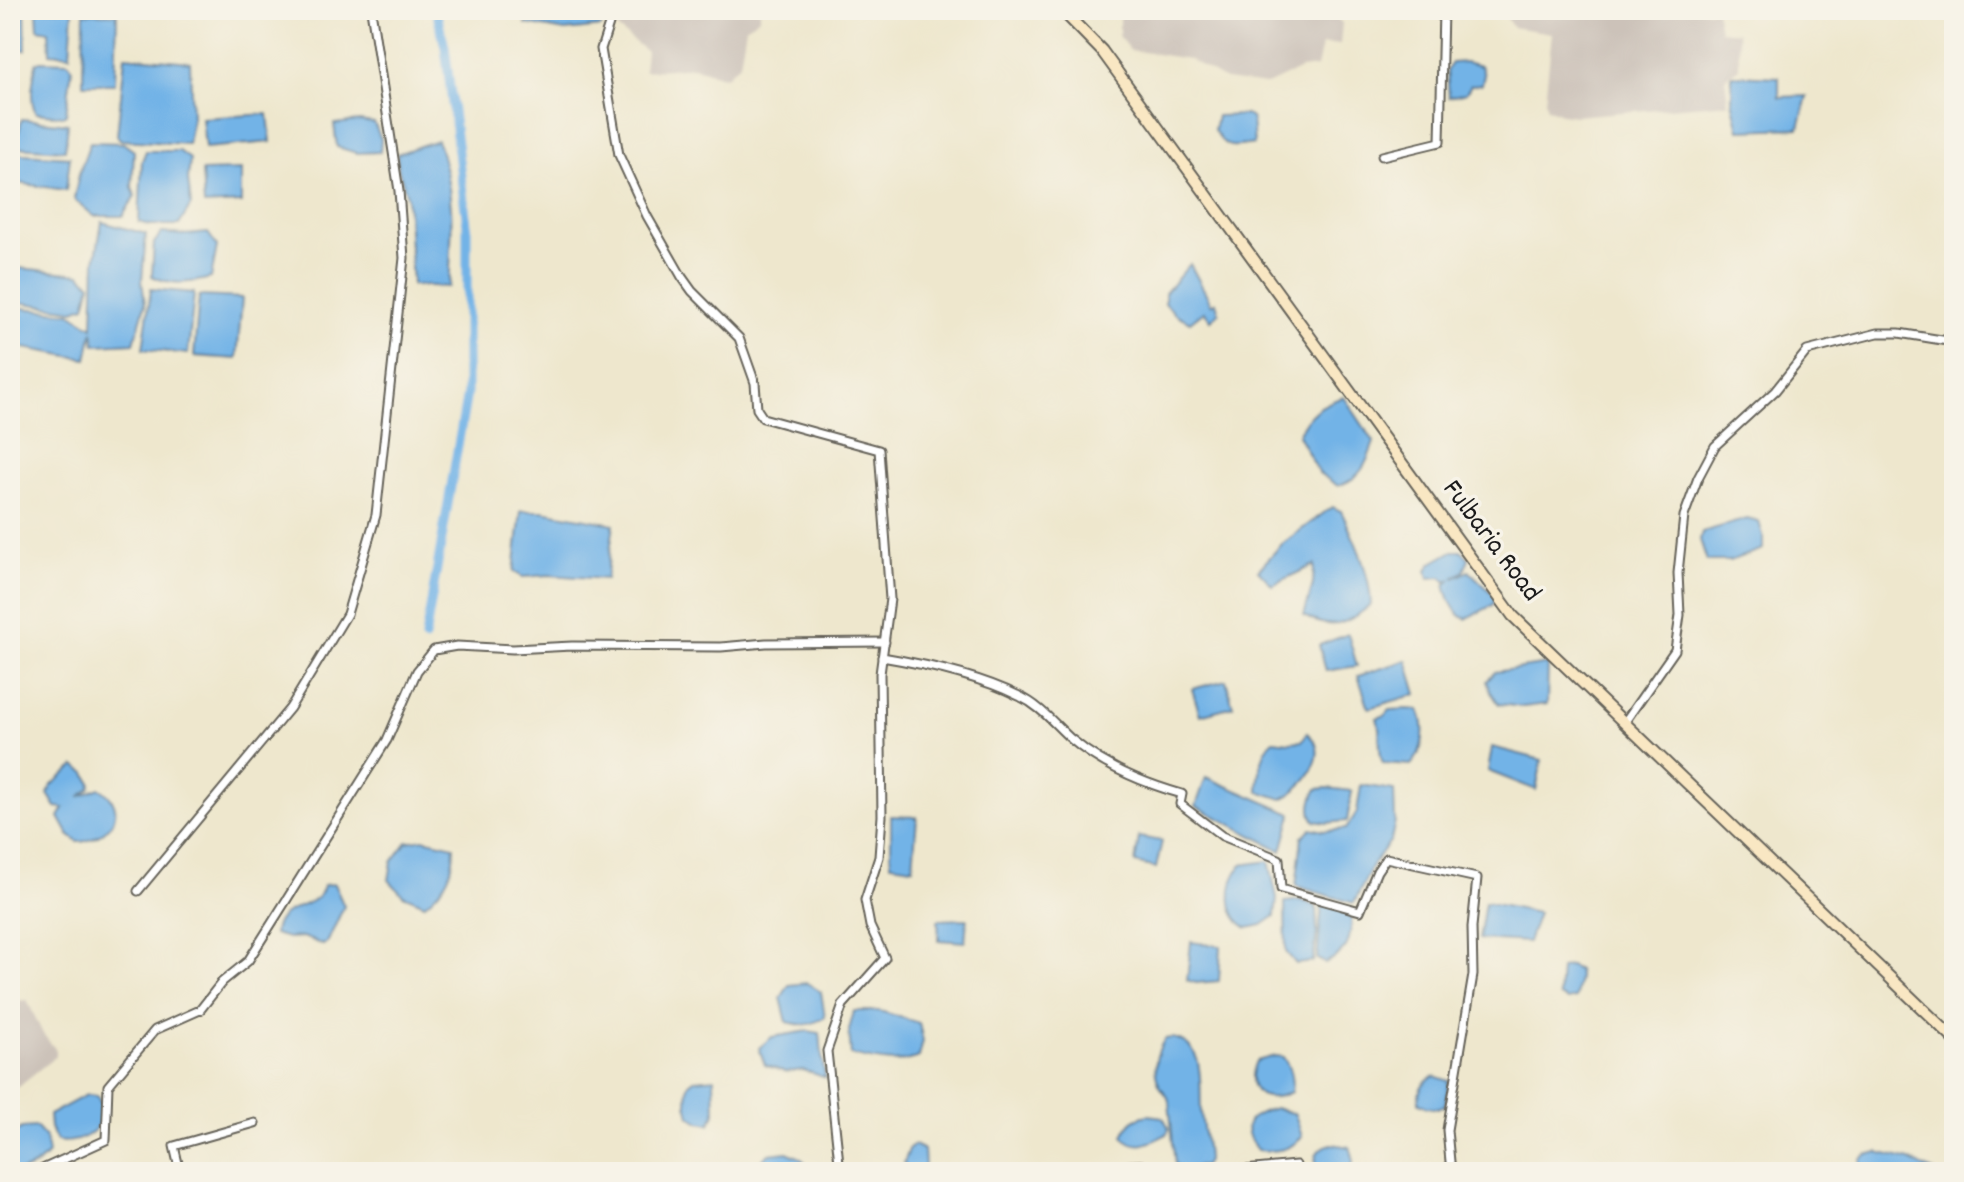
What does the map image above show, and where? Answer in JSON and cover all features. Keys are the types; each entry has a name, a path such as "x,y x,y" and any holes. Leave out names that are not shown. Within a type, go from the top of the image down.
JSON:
{"main road":[{"name":"Fulbaria Road","path":"1062,10 1102,51 1513,616 1954,1039"}],"street":[{"path":"138,891 290,708 347,614 376,515 404,258 397,177 371,10"},
{"path":"610,10 601,49 619,155 647,216 682,277 739,338 755,383 757,409 763,418 879,450 889,585 879,718 882,816 879,857 865,900 870,926 885,958 843,1005 827,1051 840,1172"},
{"path":"1382,156 1440,142 1443,10"},
{"path":"1624,723 1675,650 1680,615 1678,573 1684,516 1698,478 1715,446 1775,391 1807,351 1878,333 1899,333 1954,342"},
{"path":"36,1172 106,1140 108,1086 155,1030 200,1010 222,982 248,961 387,740 417,671 434,650 457,646 513,649 885,642"},
{"path":"882,657 924,663 1019,696 1047,713 1072,740 1097,757 1129,775 1182,794 1180,804 1222,836 1279,859 1281,889 1360,911 1386,858 1477,878 1472,927 1473,975 1447,1130 1451,1172"},
{"path":"180,1172 174,1146 255,1123"},
{"path":"1054,1172 1056,1168 1140,1165 1195,1172"},
{"path":"1223,1172 1296,1165"}],"shaded area":[{"path":"616,10 760,10 760,17 746,27 740,63 725,77 693,67 644,71 646,51 617,28"},
{"path":"1119,10 1328,10 1342,23 1340,44 1322,45 1317,67 1301,69 1267,85 1225,80 1189,59 1130,50 1119,37"},
{"path":"1507,10 1716,10 1720,30 1738,32 1739,68 1725,78 1728,103 1575,116 1561,114 1547,108 1545,101 1552,33 1512,27"},
{"path":"27,1000 43,1034 56,1050 56,1056 10,1093 10,1007 16,1001"}],"water":[{"path":"10,10 25,10 26,50 10,50"},
{"path":"37,10 73,10 70,55 50,53 49,31 38,29"},
{"path":"527,10 605,10 601,27 565,31 526,24"},
{"path":"84,13 117,14 115,84 83,84"},
{"path":"125,56 190,62 192,119 188,144 121,140 117,136"},
{"path":"68,62 72,67 66,114 63,116 36,113 32,88 36,63"},
{"path":"1466,62 1481,66 1484,75 1482,84 1471,85 1466,93 1449,97 1447,70 1452,63"},
{"path":"1732,75 1779,77 1779,97 1807,96 1799,128 1739,130 1732,100"},
{"path":"268,114 271,142 205,148 202,118"},
{"path":"1247,115 1252,119 1254,144 1230,146 1214,130 1217,116"},
{"path":"22,119 68,124 65,150 15,147"},
{"path":"374,123 381,139 380,152 357,153 337,147 334,124"},
{"path":"437,140 450,195 449,287 412,285 407,196 398,168 397,154"},
{"path":"90,142 123,143 134,151 132,187 135,196 123,216 94,216 74,199"},
{"path":"146,151 179,151 190,159 188,180 191,205 179,225 139,222 142,161"},
{"path":"10,153 70,157 66,190 10,182"},
{"path":"241,170 241,203 204,205 202,171"},
{"path":"102,222 146,234 142,280 145,305 134,343 95,345 93,331 87,359 12,346 10,265 16,272 13,307 70,313 93,327 95,262"},
{"path":"162,233 208,233 217,246 211,278 181,283 152,276 154,243"},
{"path":"1190,264 1212,305 1216,302 1219,313 1211,320 1204,311 1190,322 1175,314 1165,303 1165,293"},
{"path":"18,268 80,274 91,284 85,306 74,310 16,302"},
{"path":"151,289 194,293 188,354 143,349"},
{"path":"199,296 242,298 237,359 194,356"},
{"path":"1344,397 1374,442 1362,469 1338,486 1319,473 1298,435 1316,410"},
{"path":"1332,507 1341,511 1356,545 1368,580 1371,605 1346,621 1331,625 1304,616 1313,584 1314,565 1272,585 1258,570 1282,544"},
{"path":"521,511 542,511 614,524 606,579 549,575 523,577 514,572"},
{"path":"1747,519 1759,522 1763,549 1730,561 1707,561 1700,540 1702,532"},
{"path":"1453,551 1461,551 1469,558 1464,571 1454,578 1469,571 1496,597 1493,605 1466,619 1455,609 1448,595 1445,585 1452,579 1446,582 1441,577 1429,578 1427,570 1432,563"},
{"path":"1348,634 1357,666 1326,671 1319,645"},
{"path":"1407,660 1417,694 1369,708 1358,676"},
{"path":"1548,664 1547,704 1523,707 1499,704 1490,691 1487,681 1495,672"},
{"path":"1226,680 1233,706 1200,715 1192,689"},
{"path":"1390,710 1419,710 1423,724 1419,753 1411,765 1383,763 1377,718"},
{"path":"1307,733 1316,744 1317,752 1313,768 1302,784 1282,799 1258,791 1262,763 1270,744 1274,740 1302,741"},
{"path":"1492,747 1542,760 1536,790 1488,771"},
{"path":"75,766 86,773 91,783 90,788 79,797 99,788 109,796 115,813 112,822 99,836 78,842 69,835 59,817 64,808 56,807 48,794 52,785"},
{"path":"1206,777 1292,814 1282,851 1196,806"},
{"path":"1361,785 1394,790 1395,821 1391,840 1373,864 1354,903 1296,886 1302,837 1311,828 1324,831 1346,829 1357,812"},
{"path":"1317,789 1352,791 1347,821 1315,821 1311,809 1313,797"},
{"path":"891,816 917,817 913,867 891,864"},
{"path":"1139,837 1162,841 1156,868 1135,863"},
{"path":"423,839 454,846 447,878 425,904 403,895 389,880 392,862 407,842"},
{"path":"1269,861 1277,898 1275,916 1262,925 1248,928 1235,916 1232,908 1233,881 1241,865"},
{"path":"334,884 344,906 328,941 323,945 303,937 288,938 274,934 279,919 285,914 318,897 324,885"},
{"path":"1300,900 1316,906 1317,932 1313,962 1296,964 1286,952 1285,902"},
{"path":"1485,902 1538,913 1528,942 1479,939"},
{"path":"1322,904 1341,908 1352,917 1347,945 1325,963 1317,959"},
{"path":"967,919 965,942 939,940 938,920"},
{"path":"1191,942 1221,946 1219,981 1196,983 1187,980"},
{"path":"1570,966 1578,970 1579,977 1576,998 1567,1000 1559,996 1561,968"},
{"path":"807,983 821,992 825,1017 806,1024 787,1022 781,998 789,985"},
{"path":"854,1011 880,1011 919,1023 923,1041 919,1057 893,1062 851,1055 849,1030"},
{"path":"808,1031 820,1033 826,1078 803,1070 785,1072 765,1065 759,1048 772,1037"},
{"path":"1172,1038 1191,1048 1199,1067 1207,1155 1204,1166 1183,1168 1175,1165 1169,1101 1159,1084 1155,1067 1162,1044 1165,1039"},
{"path":"1283,1057 1288,1066 1291,1092 1281,1096 1264,1096 1254,1088 1252,1080 1256,1061"},
{"path":"1434,1076 1449,1081 1445,1106 1438,1108 1419,1103 1422,1087"},
{"path":"714,1078 715,1113 710,1124 699,1122 690,1116 688,1085 694,1080"},
{"path":"86,1095 97,1096 102,1116 99,1124 94,1131 77,1140 57,1141 50,1128 49,1115"},
{"path":"1275,1108 1295,1114 1302,1137 1281,1150 1257,1150 1248,1134 1249,1122 1258,1114"},
{"path":"1148,1115 1163,1117 1169,1128 1167,1134 1144,1144 1128,1141 1123,1136 1130,1124"},
{"path":"36,1127 45,1137 48,1154 31,1168 10,1172 11,1136 22,1128"},
{"path":"1332,1144 1349,1147 1353,1160 1349,1172 1317,1172 1317,1154"},
{"path":"914,1145 924,1150 925,1167 918,1172 908,1172 904,1163 910,1147"},
{"path":"787,1152 801,1158 807,1166 804,1172 760,1172 761,1161 769,1154"},
{"path":"1878,1152 1910,1160 1935,1172 1868,1172 1860,1166 1861,1159 1866,1155"}],"waterway":[{"path":"425,638 467,393 467,225 445,47 436,10"}]}
